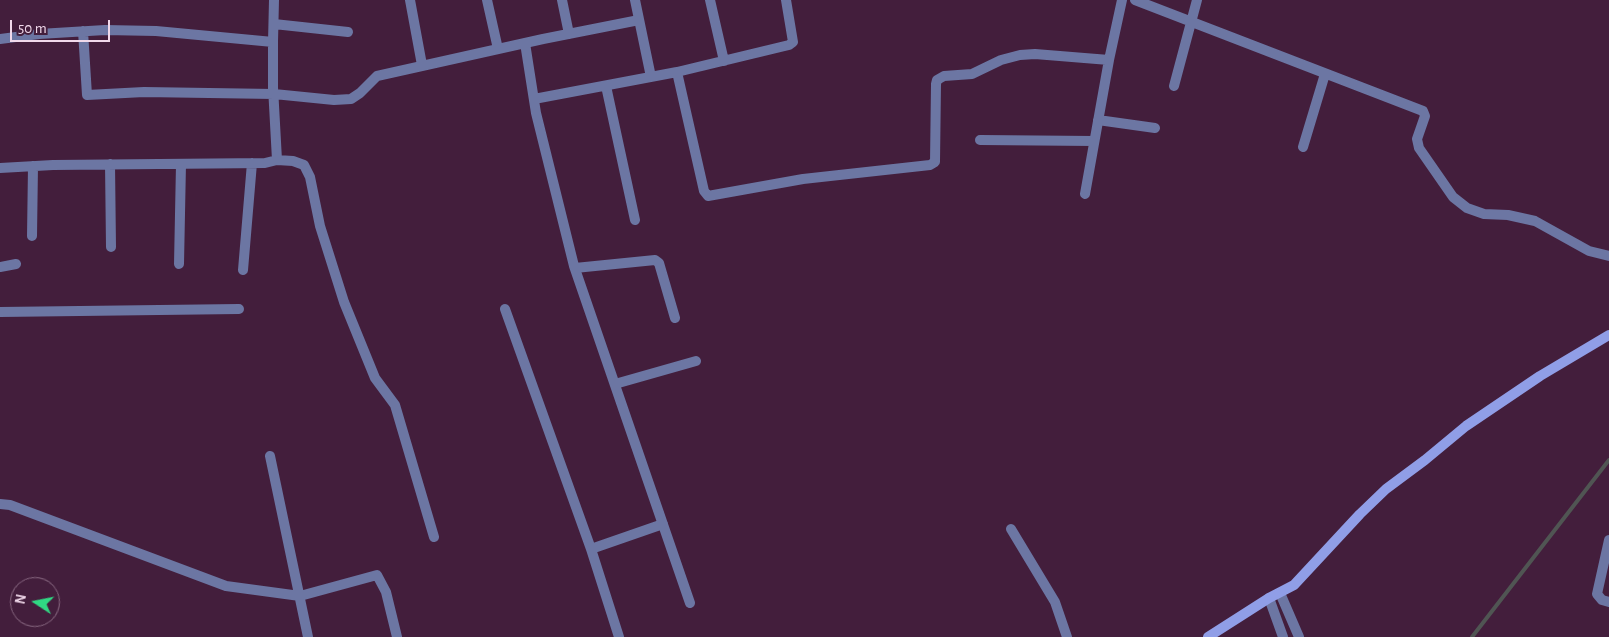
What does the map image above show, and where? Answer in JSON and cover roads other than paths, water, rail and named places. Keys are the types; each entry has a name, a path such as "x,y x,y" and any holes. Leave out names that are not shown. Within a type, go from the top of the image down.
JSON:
{"main road":[{"path":"1208,637 1269,598 1294,585 1386,489 1466,426 1540,376 1609,335"}],"street":[{"path":"274,0 273,42 277,160"},
{"path":"410,0 422,65"},
{"path":"487,0 498,49"},
{"path":"562,0 569,34"},
{"path":"635,0 651,77"},
{"path":"710,0 724,61"},
{"path":"534,100 677,72 789,45 793,42 786,0"},
{"path":"1085,194 1109,60 1122,0"},
{"path":"1135,0 1423,111 1425,116 1418,139 1419,148 1453,197 1467,208 1484,214 1508,215 1535,221 1589,251 1609,256"},
{"path":"1174,86 1196,0"},
{"path":"83,31 87,95 144,92 274,94 334,100 352,99 377,76 639,20"},
{"path":"274,24 348,32"},
{"path":"0,39 83,31 156,31 273,42"},
{"path":"525,43 534,100 575,268 690,603"},
{"path":"677,72 704,191 708,196 803,179 930,165 935,162 937,80 944,76 972,74 1001,60 1020,55 1035,54 1109,60"},
{"path":"1302,147 1324,74"},
{"path":"606,86 635,220"},
{"path":"1098,120 1155,128"},
{"path":"980,140 1094,141"},
{"path":"0,168 110,164 265,163 277,160 293,161 304,165 310,177 320,226 344,302 375,378 395,405 434,537"},
{"path":"243,270 252,163"},
{"path":"110,164 111,247"},
{"path":"178,264 181,164"},
{"path":"32,236 33,166"},
{"path":"575,268 655,260 659,263 675,318"},
{"path":"0,267 16,264"},
{"path":"0,312 239,309"},
{"path":"505,309 591,549 620,637"},
{"path":"615,384 696,361"},
{"path":"270,456 308,637"},
{"path":"0,504 10,504 226,586 300,596 377,575 386,592 397,637"},
{"path":"591,549 664,524"},
{"path":"1011,529 1055,602 1066,637"},
{"path":"1609,540 1597,594 1602,600 1609,602"},
{"path":"1280,592 1299,637"},
{"path":"1269,598 1283,637"}],"waterway":[{"path":"1472,637 1609,460"}]}
